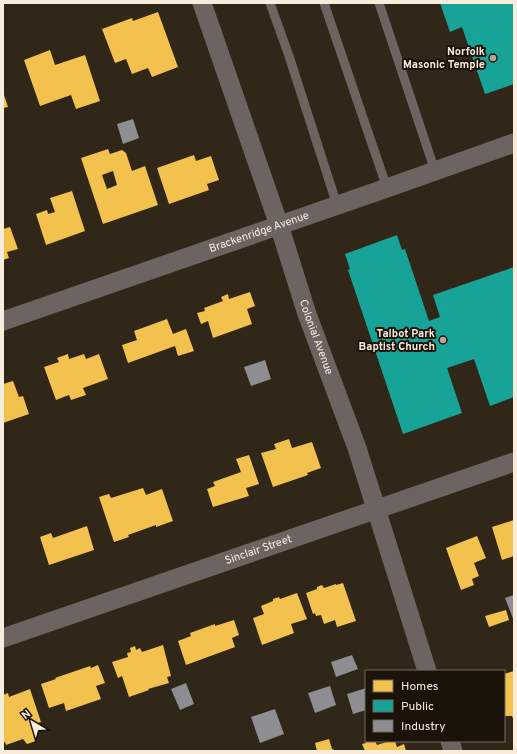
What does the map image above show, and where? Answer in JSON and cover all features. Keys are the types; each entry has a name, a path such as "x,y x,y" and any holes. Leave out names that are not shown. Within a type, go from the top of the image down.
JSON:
{"street":[{"name":"Colonial Avenue","path":"202,3 279,226 307,314 357,448 427,670"},
{"name":"Brackenridge Avenue","path":"3,321 514,143"},
{"name":"Sinclair Street","path":"3,638 514,462"}],"lane":[{"path":"270,3 338,205"},
{"path":"324,3 387,188"},
{"path":"379,3 435,171"}],"building: Homes":[{"path":"158,12 178,67 152,77 148,68 132,74 126,59 115,63 102,29 132,18 133,21"},
{"path":"50,50 55,65 85,55 100,101 76,109 71,95 40,106 24,60"},
{"path":"3,92 8,107 3,108"},
{"path":"108,149 110,154 122,150 126,153 132,171 145,166 158,205 103,224 81,158","holes":["113,171 117,185 107,189 102,175"]},
{"path":"194,155 196,161 211,156 219,180 207,184 209,190 169,204 157,168"},
{"path":"72,191 85,231 46,245 36,214 47,210 48,214 55,212 50,198"},
{"path":"10,227 18,249 7,252 9,258 3,260 3,229"},
{"path":"250,292 255,306 247,309 252,324 213,338 208,321 201,324 197,313 205,311 204,308 223,301 221,297 228,294 229,299"},
{"path":"167,319 173,334 186,329 194,351 178,356 175,346 128,363 122,345 137,340 134,331"},
{"path":"68,354 69,359 84,354 86,359 99,354 108,379 83,388 86,395 71,400 69,395 56,400 44,367 59,362 57,358"},
{"path":"13,381 19,397 23,396 29,414 3,423 3,384"},
{"path":"289,439 292,448 312,442 321,468 307,473 308,475 273,487 261,453 276,449 274,444"},
{"path":"249,455 259,484 246,488 249,496 213,507 207,489 215,486 213,482 241,472 236,459"},
{"path":"143,488 146,495 162,489 173,521 156,527 156,525 128,535 129,537 114,542 99,497 109,494 111,498"},
{"path":"514,520 514,556 502,560 492,527"},
{"path":"87,526 94,550 49,565 40,537 51,533 53,538"},
{"path":"477,536 486,558 474,563 479,576 472,579 474,585 461,590 446,548"},
{"path":"343,583 356,621 337,627 335,620 324,624 321,615 316,616 315,613 313,614 306,593 317,589 317,587 322,585 324,588"},
{"path":"297,593 307,619 291,624 294,633 262,645 253,618 264,614 261,606 273,601 273,599 279,597 280,599"},
{"path":"506,610 509,620 489,627 485,616"},
{"path":"234,620 239,635 232,638 235,647 186,665 178,641 191,636 190,633 215,624 215,626"},
{"path":"163,645 171,676 167,677 169,683 148,689 149,690 129,697 122,676 118,678 112,662 128,657 127,653 131,652 130,648 135,646 136,650 140,648 142,652"},
{"path":"98,665 105,683 96,686 101,699 66,711 64,703 49,708 41,684 90,666 91,668"},
{"path":"514,671 514,721 512,716 505,716 505,674"},
{"path":"30,689 41,722 32,725 36,741 27,744 23,739 6,745 5,742 3,743 3,695 8,693 9,697"},
{"path":"329,739 332,749 337,751 317,751 315,743"},
{"path":"376,742 377,745 387,742 395,742 397,747 404,744 406,751 365,751 362,744"}],"building: Public":[{"name":"Norfolk Masonic Temple","path":"440,3 514,3 514,84 485,94 462,27 450,32"},
{"name":"Talbot Park Baptist Church","path":"397,235 402,250 405,249 429,321 440,317 433,295 514,267 514,397 490,406 474,359 447,368 462,413 403,434 348,270 350,269 345,254"}],"building: Industry":[{"path":"133,119 139,138 123,144 117,124"},
{"path":"265,360 271,379 251,386 244,367"},
{"path":"514,595 514,621 505,598"},
{"path":"352,655 358,669 336,677 331,662"},
{"path":"186,683 194,704 180,710 171,689"},
{"path":"330,686 336,705 315,713 308,693"},
{"path":"365,688 365,710 353,714 347,694"},
{"path":"275,709 284,734 260,743 251,717"}],"place":[{"name":"Norfolk Masonic Temple","path":"493,58"},
{"name":"Talbot Park Baptist Church","path":"443,340"}]}
